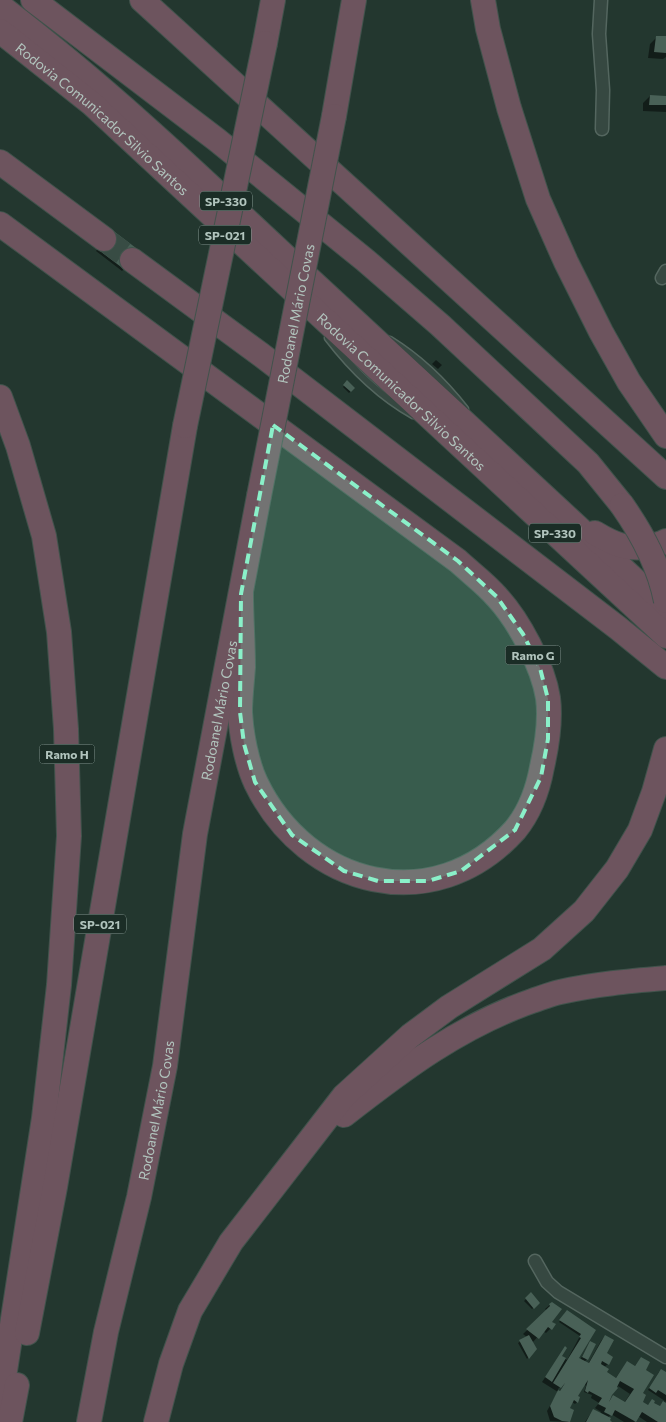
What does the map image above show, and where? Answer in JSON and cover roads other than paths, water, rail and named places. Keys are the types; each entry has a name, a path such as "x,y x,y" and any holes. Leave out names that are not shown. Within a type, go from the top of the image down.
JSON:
{"highway":[{"path":"33,0 216,140 365,260 440,325 588,463 622,505 639,530 654,558 666,601"},
{"path":"142,0 666,477"},
{"name":"SP-021","path":"10,1422 55,1187 185,426 273,0"},
{"name":"Rodoanel Mário Covas","path":"89,1422 106,1332 139,1197 165,1066 194,834 334,116 354,0"},
{"path":"483,0 488,29 508,108 538,199 566,262 601,332 629,382 666,436"},
{"name":"Rodovia Comunicador Silvio Santos","path":"0,6 103,90 212,188 666,609"},
{"name":"Rodovia Comunicador Silvio Santos","path":"0,31 91,104 292,289 433,426 666,636"},
{"path":"0,162 104,239"},
{"name":"Ramo G","path":"0,224 458,561 498,597 523,634 540,668 548,699 548,740 540,777 530,806 515,830 488,854 461,871 428,881 378,881 344,871 320,858 292,835 270,807 256,782 244,744 240,712 243,668 241,594"},
{"path":"132,260 260,354 618,628 666,667"},
{"name":"Ramo H","path":"0,398 18,446 44,536 59,632 66,729 69,836 59,985 44,1118 0,1403"},
{"path":"565,516 608,541 621,546 633,549 646,548 666,542"},
{"path":"156,1422 171,1364 190,1311 231,1242 344,1096 410,1036 449,1007 542,948 584,911 617,869 640,830 654,792 666,749"},
{"path":"307,1143 409,1065 456,1035 508,1009 559,992 624,981 666,978"}],"street":[{"path":"601,0 599,34 603,83 602,128"},
{"path":"535,1261 547,1282 558,1292 666,1357"}],"lane":[{"path":"292,289 319,326"},
{"path":"348,314 378,332"},
{"path":"325,333 344,357 368,382 387,398 417,417"},
{"path":"386,337 406,350 427,368 469,414"},
{"path":"475,421 495,450"}],"tunnel":[{"path":"104,239 132,260"}]}
